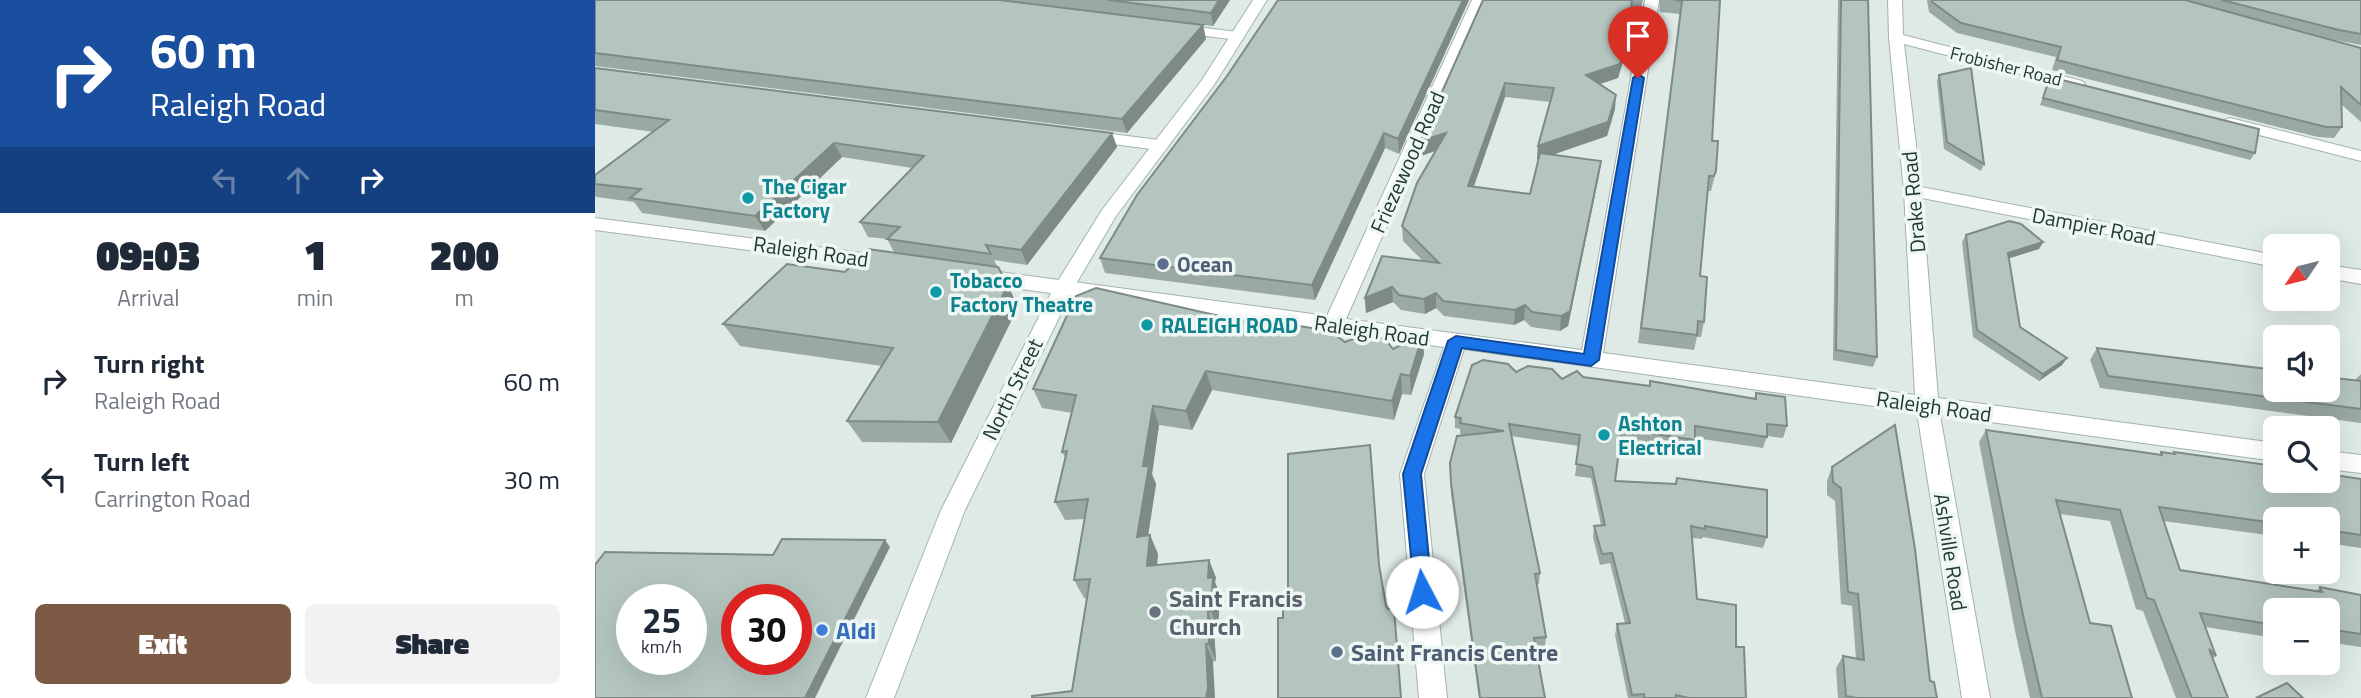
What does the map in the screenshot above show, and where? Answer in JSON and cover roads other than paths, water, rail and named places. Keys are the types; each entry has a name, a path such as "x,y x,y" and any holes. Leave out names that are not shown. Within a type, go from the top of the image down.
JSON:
{"street":[{"name":"North Street","path":"880,698 900,640 953,510 1063,289 1108,214 1209,82 1259,0"},
{"name":"Friezewood Road","path":"1334,324 1479,0"},
{"path":"1591,360 1651,0"},
{"name":"Drake Road","path":"1895,0 1896,38 1913,191 1927,405"},
{"path":"1162,27 1238,36"},
{"name":"Frobisher Road","path":"1896,38 2095,89"},
{"path":"2215,119 2361,156"},
{"path":"1070,134 1159,145"},
{"name":"Dampier Road","path":"1913,191 2263,259"},
{"name":"Raleigh Road","path":"595,224 904,264"},
{"name":"Raleigh Road","path":"957,272 1063,289 2263,451"},
{"path":"2340,273 2361,277"},
{"path":"1433,698 1412,474 1456,341"},
{"name":"Ashville Road","path":"1927,405 1976,698"},
{"path":"2340,462 2361,464"}],"place":[{"name":"The Cigar Factory","path":"748,198"},
{"name":"Ocean","path":"1163,264"},
{"name":"Tobacco Factory Theatre","path":"936,292"},
{"name":"RALEIGH ROAD","path":"1147,325"},
{"name":"Ashton Electrical","path":"1604,435"},
{"name":"Saint Francis Church","path":"1155,612"},
{"name":"Aldi","path":"822,630"},
{"name":"Saint Francis Centre","path":"1337,652"}]}
